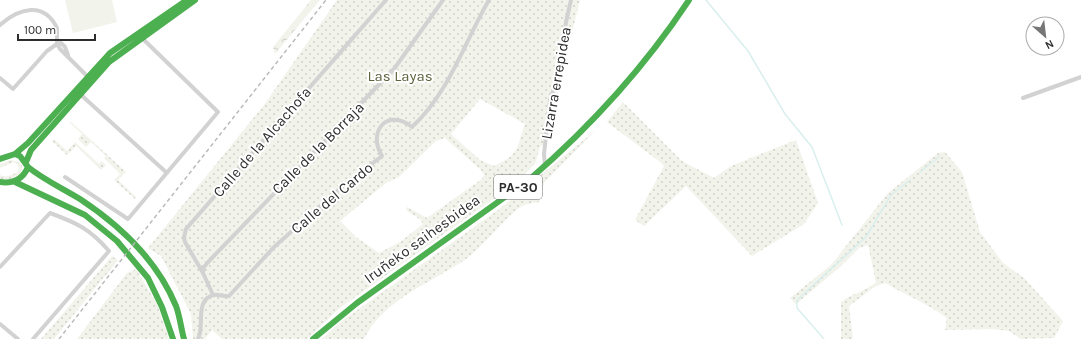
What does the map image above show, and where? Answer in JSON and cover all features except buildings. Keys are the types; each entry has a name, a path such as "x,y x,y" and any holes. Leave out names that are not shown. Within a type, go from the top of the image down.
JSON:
{"main road":[{"path":"15,182 24,175 31,150 110,53 128,39 187,0"},
{"path":"89,78 196,0"},
{"name":"Iruñeko saihesbidea","path":"313,339 357,303 545,166 609,106 659,45 689,0"},
{"path":"0,159 15,154 28,143 78,92"},
{"path":"15,154 41,179 80,199 129,237 143,251 158,273 176,307 184,339"},
{"path":"0,183 15,182 83,213 122,244 139,263 154,288 167,314 173,339"}],"street":[{"name":"Calle de la Alcachofa","path":"212,295 203,273 185,242 184,237 186,229 386,0"},
{"name":"Calle de la Borraja","path":"203,273 204,267 210,260 394,69 442,0"},
{"name":"Calle del Cardo","path":"212,295 229,296 274,247 343,186 382,156 375,140 379,130 385,123 391,120 400,120 412,127 418,121 441,92 489,0"},
{"name":"Lizarra errepidea","path":"545,166 544,154 550,100 560,72 566,22 571,0"},
{"path":"0,25 17,14 34,9 41,11 56,25 58,34 57,44"},
{"path":"64,177 128,219 218,112 142,38"},
{"path":"0,78 13,89 47,51 61,43 68,56 89,78"},
{"path":"1023,98 1081,77"},
{"path":"78,92 167,173"},
{"path":"0,267 50,213 79,224 100,241 109,252 33,339"},
{"path":"198,339 201,334 201,308 203,302 212,295"},
{"path":"0,324 18,339"}],"green space":[{"path":"65,0 112,0 117,22 73,33"},
{"path":"311,0 320,0 275,54 273,47"},
{"name":"Las Layas","path":"337,0 580,0 545,143 540,147 535,164 517,182 340,308 307,339 222,339 212,330 205,339 193,339 191,314 161,256 148,248 264,105","holes":["480,99 525,124 516,150 509,158 494,166 480,160 451,134","445,138 481,170 484,175 482,179 427,218 407,207 406,210 421,220 423,224 400,242 379,253 356,237 340,221 386,183 399,177 436,141"]},
{"path":"623,102 682,161 714,178 731,166 796,140 818,203 804,224 752,256 686,186 644,226 635,220 664,166 607,122"},
{"path":"70,121 126,172 118,180 136,197 135,199 114,180 120,174 104,158 106,156 91,142 86,147 78,139 82,134 69,122"},
{"path":"596,130 544,183 539,202 519,208 466,259 396,302 383,313 364,339 322,339 339,323 498,210"},
{"path":"54,139 67,151 75,142 99,164 101,161 106,165 101,170 76,146 67,155 52,141"},
{"path":"945,152 962,172 980,232 1003,263 1024,278 1063,321 1054,338 1021,339 1009,331 993,329 945,330 947,318 925,304 885,283 876,286 849,306 853,339 841,339 841,302 868,288 876,282 868,245 859,248 839,268 796,304 790,298 831,265 888,193 938,153"},
{"path":"11,160 20,163 22,170 18,175 11,179 0,179 0,175 10,176 19,170 18,165 14,162 0,168 0,164"},
{"path":"112,256 118,260 54,339 41,339"},
{"path":"136,269 157,304 169,339 77,339 127,273"}],"waterway":[{"path":"706,0 748,51 785,114 812,147 842,225"},
{"path":"920,172 939,157"},
{"path":"824,339 797,308 797,300 866,237 891,195 910,180"}],"railway":[{"path":"59,339 326,0"}],"traffic: fast":[{"path":"15,154 28,143 110,53 187,0"},
{"path":"26,162 31,150 109,62 195,0"},
{"path":"313,339 357,303 530,179 574,138 616,95 654,49 689,0"},
{"path":"0,159 15,154 20,156 28,167 23,175 17,180 0,182"},
{"path":"28,167 40,176 95,209 136,245 159,274 168,289 176,306 184,339"},
{"path":"15,182 85,215 117,241 148,278 162,307 173,339"}]}
